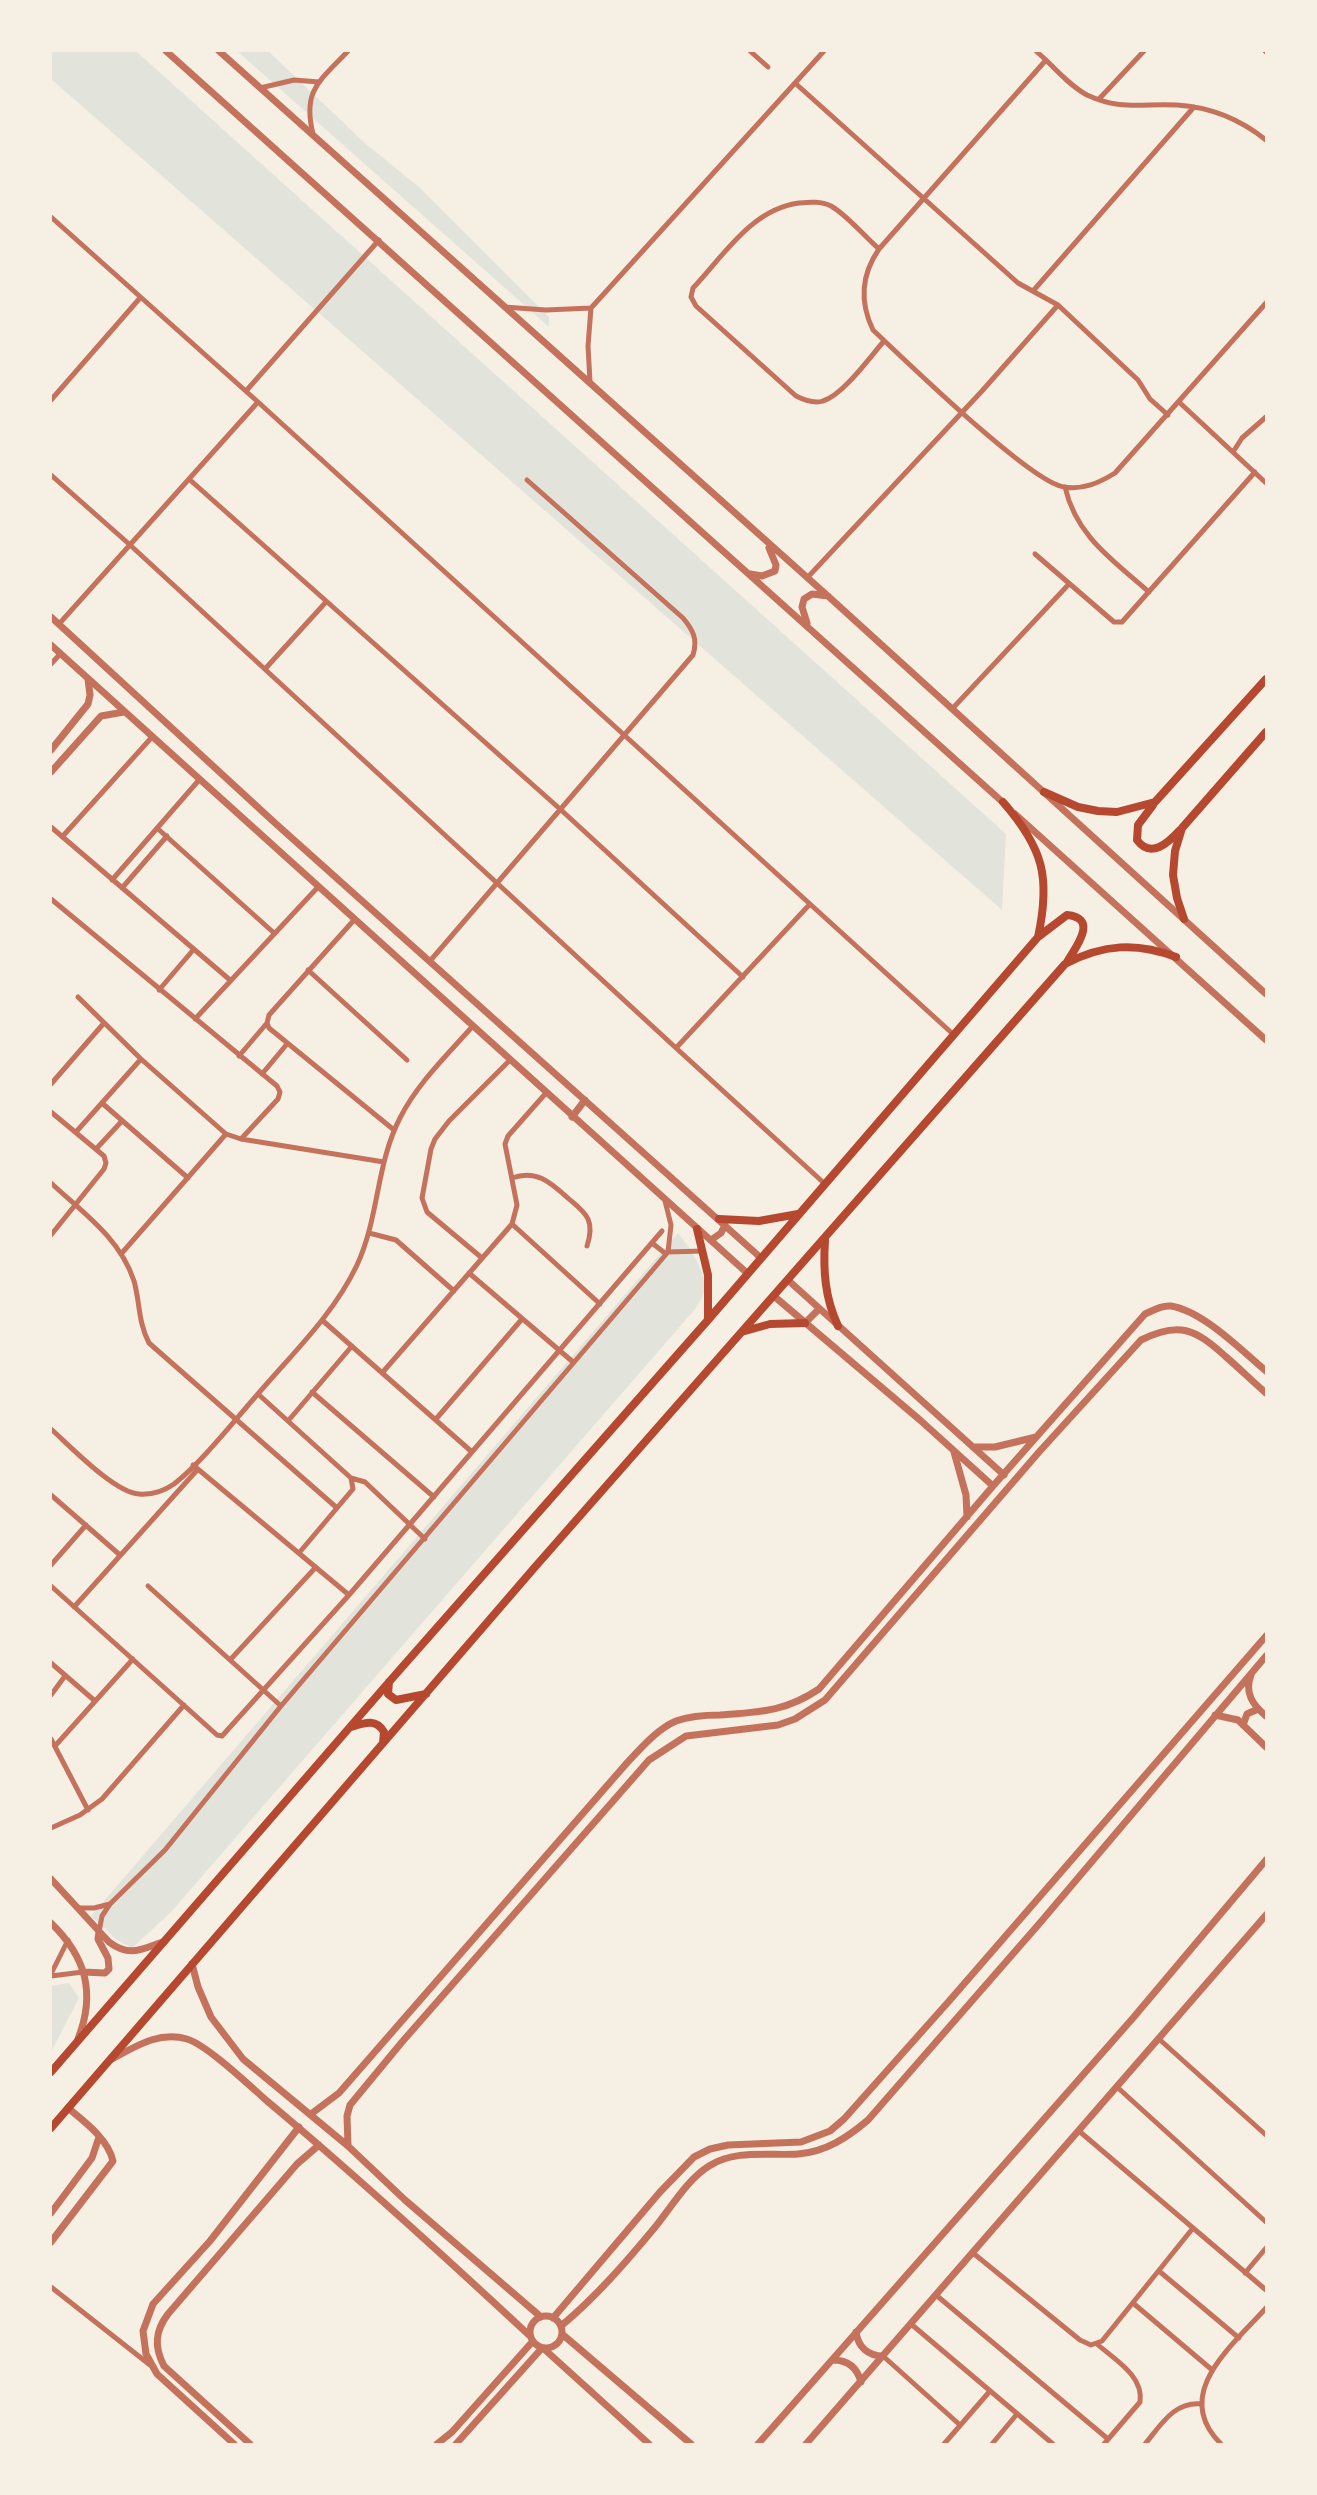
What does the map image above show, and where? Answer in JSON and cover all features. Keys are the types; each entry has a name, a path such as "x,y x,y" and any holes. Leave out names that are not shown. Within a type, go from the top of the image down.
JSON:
{"main road":[{"path":"1266,679 1155,802 1138,825 1137,840 1141,845 1154,850 1165,845 1266,732"},
{"path":"1044,792 1078,807 1098,811 1117,812 1155,802"},
{"path":"1003,802 1023,825 1039,859 1044,878 1045,907 1038,937"},
{"path":"1182,828 1175,851 1173,875 1184,919"},
{"path":"51,2072 708,1320 1038,937 1067,915 1080,920 1084,926 1084,934 1065,964 383,1743 51,2128"},
{"path":"1065,964 1082,955 1119,946 1157,950 1176,957"},
{"path":"722,1222 759,1221 799,1214"},
{"path":"697,1229 704,1251 709,1290 708,1320"},
{"path":"825,1239 826,1290 831,1312 838,1326"},
{"path":"742,1332 770,1324 805,1323"},
{"path":"389,1682 388,1693 396,1700 426,1695"},
{"path":"350,1727 369,1722 377,1723 384,1732 383,1743"}],"street":[{"path":"166,51 808,625 1266,1040"},
{"path":"219,51 829,597 1266,994"},
{"path":"313,134 309,100 320,82 348,51"},
{"path":"750,51 768,68"},
{"path":"590,385 588,346 591,308 824,51"},
{"path":"1036,51 1084,94 1130,107 1194,107 1231,119 1266,140"},
{"path":"1099,99 1144,51"},
{"path":"1046,60 879,249 866,274 863,301 873,330 1006,450 1050,484 1065,488 1083,487 1100,482 1115,473 1266,303"},
{"path":"260,88 294,80 320,82"},
{"path":"795,83 1018,283 1058,305 1138,380 1150,399 1168,415"},
{"path":"1033,290 1194,107"},
{"path":"879,249 832,207 809,202 786,205 765,213 756,220 693,288 691,297 696,306 796,396 809,402 824,401 837,393 884,341"},
{"path":"51,217 954,1035"},
{"path":"246,391 379,240"},
{"path":"51,400 140,298"},
{"path":"807,578 1058,305"},
{"path":"504,307 546,310 591,308"},
{"path":"59,624 258,402"},
{"path":"1179,402 1266,483"},
{"path":"1233,452 1242,438 1266,417"},
{"path":"1035,554 1114,622 1122,622 1255,472"},
{"path":"51,475 825,1184"},
{"path":"189,479 560,809 743,977"},
{"path":"430,961 625,735 692,655 696,645 695,637 683,618 527,480"},
{"path":"1065,488 1068,503 1083,531 1149,592"},
{"path":"750,574 762,576 772,573 776,568 765,541"},
{"path":"952,709 1069,584"},
{"path":"808,625 802,607 804,599 812,594 829,597"},
{"path":"265,669 326,602"},
{"path":"51,617 275,823 761,1258"},
{"path":"51,645 747,1273"},
{"path":"51,664 61,653"},
{"path":"51,750 84,712 90,695 88,678"},
{"path":"84,712 95,721"},
{"path":"51,772 95,721 108,713 124,712"},
{"path":"62,837 152,737"},
{"path":"112,880 199,780"},
{"path":"263,837 275,823"},
{"path":"51,827 230,980"},
{"path":"157,828 274,933"},
{"path":"122,888 167,836"},
{"path":"195,1019 318,887"},
{"path":"51,900 277,1086 279,1097 241,1139"},
{"path":"676,1048 810,904"},
{"path":"239,1056 267,1023 269,1014 354,920"},
{"path":"159,990 194,949"},
{"path":"309,970 407,1059"},
{"path":"78,997 141,1059 226,1134 241,1139 384,1162"},
{"path":"51,1084 104,1023"},
{"path":"267,1023 287,1044 394,1130"},
{"path":"74,1607 322,1320 342,1293 369,1233 384,1162 394,1130 417,1090 472,1027"},
{"path":"262,1074 287,1044"},
{"path":"76,1132 141,1059"},
{"path":"482,1258 427,1212 422,1198 430,1149 441,1129 510,1060"},
{"path":"382,1373 512,1224 517,1205 505,1144 508,1136 546,1093"},
{"path":"572,1117 585,1100"},
{"path":"102,1103 188,1178"},
{"path":"51,1112 104,1156 106,1163 51,1235"},
{"path":"96,1149 122,1121"},
{"path":"121,1254 226,1134"},
{"path":"512,1178 526,1174 541,1176 582,1210 591,1227 587,1246"},
{"path":"51,1183 101,1227 121,1254 135,1284 140,1322 149,1343 337,1508"},
{"path":"51,1975 105,1973 109,1969 108,1958 98,1939 102,1916 110,1904 165,1850 281,1706 667,1253 671,1225 665,1201"},
{"path":"711,1240 718,1236 722,1222"},
{"path":"512,1224 600,1304"},
{"path":"51,1586 217,1735 222,1736 349,1595 662,1231"},
{"path":"369,1233 396,1240 454,1291"},
{"path":"652,1243 667,1253 704,1251"},
{"path":"469,1273 573,1362"},
{"path":"789,1281 1003,1475"},
{"path":"775,1297 993,1486"},
{"path":"311,2114 339,2093 626,1764 660,1731 675,1722 696,1716 763,1712 783,1708 802,1701 819,1689 993,1486 1146,1314 1160,1307 1170,1306 1187,1311 1210,1325 1266,1371 1255,1383"},
{"path":"805,1323 819,1308"},
{"path":"436,1419 522,1319"},
{"path":"322,1320 472,1451"},
{"path":"348,2146 347,2116 350,2105 402,2042 512,1920 634,1775 667,1746 686,1736 778,1725 811,1711 825,1700 980,1519 1141,1340 1156,1332 1172,1329 1203,1337 1266,1393"},
{"path":"288,1421 352,1346"},
{"path":"312,1392 434,1497"},
{"path":"258,1394 351,1478 365,1482 425,1539"},
{"path":"51,1429 121,1490 130,1493 163,1490 196,1467"},
{"path":"973,1447 1016,1444 1036,1437"},
{"path":"954,1452 966,1494 967,1517"},
{"path":"196,1467 349,1595"},
{"path":"299,1553 353,1489 351,1478"},
{"path":"51,1495 120,1555"},
{"path":"51,1565 86,1525"},
{"path":"230,1660 316,1567"},
{"path":"149,1586 281,1706"},
{"path":"553,2318 660,2192 694,2157 710,2149 728,2145 801,2142 830,2131 844,2119 1266,1636"},
{"path":"456,2444 542,2348 556,2344 561,2330 637,2249 692,2181 709,2166 738,2155 800,2154 825,2148 848,2137 868,2120 1039,1924 1266,1656"},
{"path":"55,1746 132,1659"},
{"path":"51,1663 95,1701"},
{"path":"1253,1671 1248,1692 1258,1709 1266,1716"},
{"path":"51,1695 65,1676"},
{"path":"51,1828 88,1811 109,1793 184,1704"},
{"path":"1243,1725 1247,1714 1258,1709"},
{"path":"1215,1715 1231,1717 1266,1746"},
{"path":"51,1739 88,1811"},
{"path":"758,2444 1133,2018 1266,1860"},
{"path":"51,1879 99,1933 118,1949 129,1952 166,1941"},
{"path":"76,1907 94,1908 110,1904"},
{"path":"500,1910 512,1920"},
{"path":"806,2444 1266,1915"},
{"path":"51,1923 68,1940 83,1972 88,1999 87,2017 78,2039"},
{"path":"51,1975 68,1940"},
{"path":"192,1964 202,1996 216,2024 243,2059 311,2114 405,2200 541,2316 553,2318 561,2330 691,2444"},
{"path":"932,2021 936,2029 944,2031"},
{"path":"108,2061 145,2041 174,2036 186,2039 224,2064 395,2211 531,2339 649,2444"},
{"path":"1159,2039 1265,2132"},
{"path":"898,2059 906,2063 909,2072"},
{"path":"265,2099 276,2086"},
{"path":"1117,2088 1266,2222"},
{"path":"51,2242 113,2161 111,2153 99,2137 68,2108"},
{"path":"150,2365 143,2331 153,2304 210,2241 299,2127"},
{"path":"1079,2131 1266,2290"},
{"path":"51,2213 92,2158 99,2137"},
{"path":"250,2444 170,2372 159,2357 157,2339 162,2322 297,2164 319,2145"},
{"path":"660,2192 674,2204"},
{"path":"395,2211 405,2200"},
{"path":"973,2253 1085,2344 1097,2344 1133,2304 1193,2228"},
{"path":"1245,2273 1266,2248"},
{"path":"1159,2271 1239,2338"},
{"path":"181,2273 194,2284"},
{"path":"51,2287 150,2365 165,2383 234,2444"},
{"path":"578,2290 592,2298"},
{"path":"936,2295 1106,2442 1140,2402 1141,2395 1137,2380 1097,2344"},
{"path":"1133,2304 1212,2369"},
{"path":"1221,2444 1210,2431 1202,2404 1204,2386 1212,2369 1266,2309"},
{"path":"437,2444 503,2375 531,2339 532,2323 541,2316"},
{"path":"911,2324 1053,2444"},
{"path":"856,2332 864,2350 876,2356 883,2356 960,2425"},
{"path":"833,2360 851,2365 861,2382"},
{"path":"503,2375 511,2383"},
{"path":"944,2444 990,2391"},
{"path":"1145,2444 1177,2408 1193,2403 1202,2404"},
{"path":"992,2444 1017,2414"}],"shaded area":[{"path":"51,51 136,51 1006,834 1002,910 51,79"},
{"path":"237,51 268,51 367,145 419,187 549,317 549,327"},
{"path":"678,1233 703,1276 704,1292 696,1308 171,1912 132,1948 117,1940 91,1916"},
{"path":"69,1983 79,1998 51,2052 51,1986"}]}
